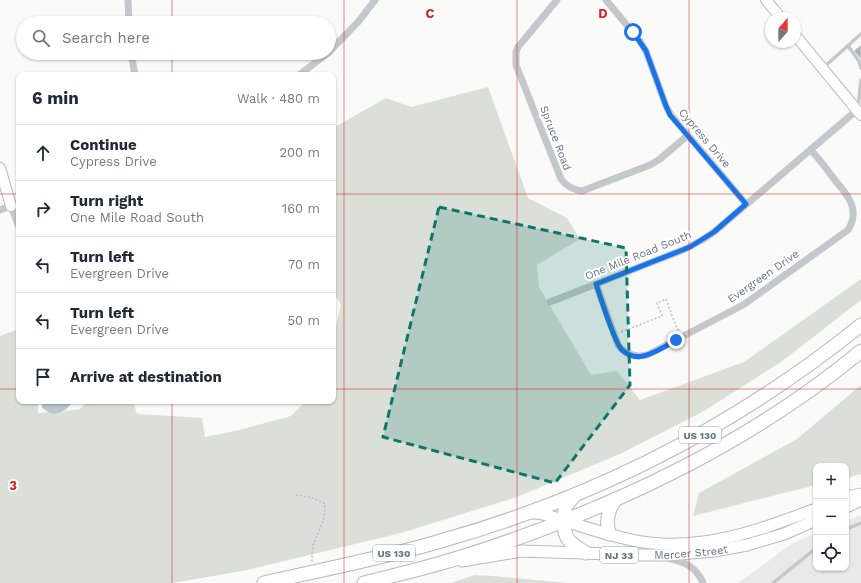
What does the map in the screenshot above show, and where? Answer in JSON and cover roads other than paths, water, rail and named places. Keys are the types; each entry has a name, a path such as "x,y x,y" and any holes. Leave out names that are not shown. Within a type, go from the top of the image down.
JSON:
{"highway":[{"name":"US 130","path":"264,583 443,541 480,530 575,495 642,466 715,426 805,368 861,325"},
{"name":"US 130","path":"364,583 458,558 530,534 616,499 678,470 736,438 797,399 861,351"},
{"path":"575,495 564,507 564,530 566,538 573,546 586,553"},
{"path":"609,534 607,518 609,510 616,499"}],"main road":[{"path":"849,497 861,494"},
{"path":"849,506 861,500"},
{"name":"Mercer Street","path":"522,514 538,512 548,514 564,521 644,542 683,544 718,540 759,530 813,510"},
{"name":"Mercer Street","path":"418,569 522,551 667,555 714,551 747,545 784,534 813,521"}],"street":[{"path":"128,0 129,16"},
{"path":"336,46 358,22 374,0"},
{"name":"Spruce Road","path":"557,0 518,47 515,59 516,65 561,179 565,184 576,190 582,190 650,165 660,159 688,135"},
{"name":"Cypress Drive","path":"606,0 640,41 646,51 670,115 746,204"},
{"path":"766,0 776,12"},
{"path":"801,42 859,112"},
{"path":"132,60 134,72"},
{"path":"303,72 319,60"},
{"name":"One Mile Road South","path":"550,302 690,247 714,232 811,150 859,112"},
{"name":"Evergreen Drive","path":"596,284 618,345 623,351 634,356 641,357 647,355 743,306 848,230 852,225 855,213 851,199 811,150"},
{"path":"0,168 16,219"},
{"path":"0,210 11,206"},
{"path":"642,555 684,562 696,571 703,583"}],"lane":[{"path":"823,68 861,34"},
{"path":"848,46 859,61 861,68"},
{"path":"859,112 858,97 861,80"},
{"path":"849,528 861,523"},
{"path":"773,583 813,550"}]}
